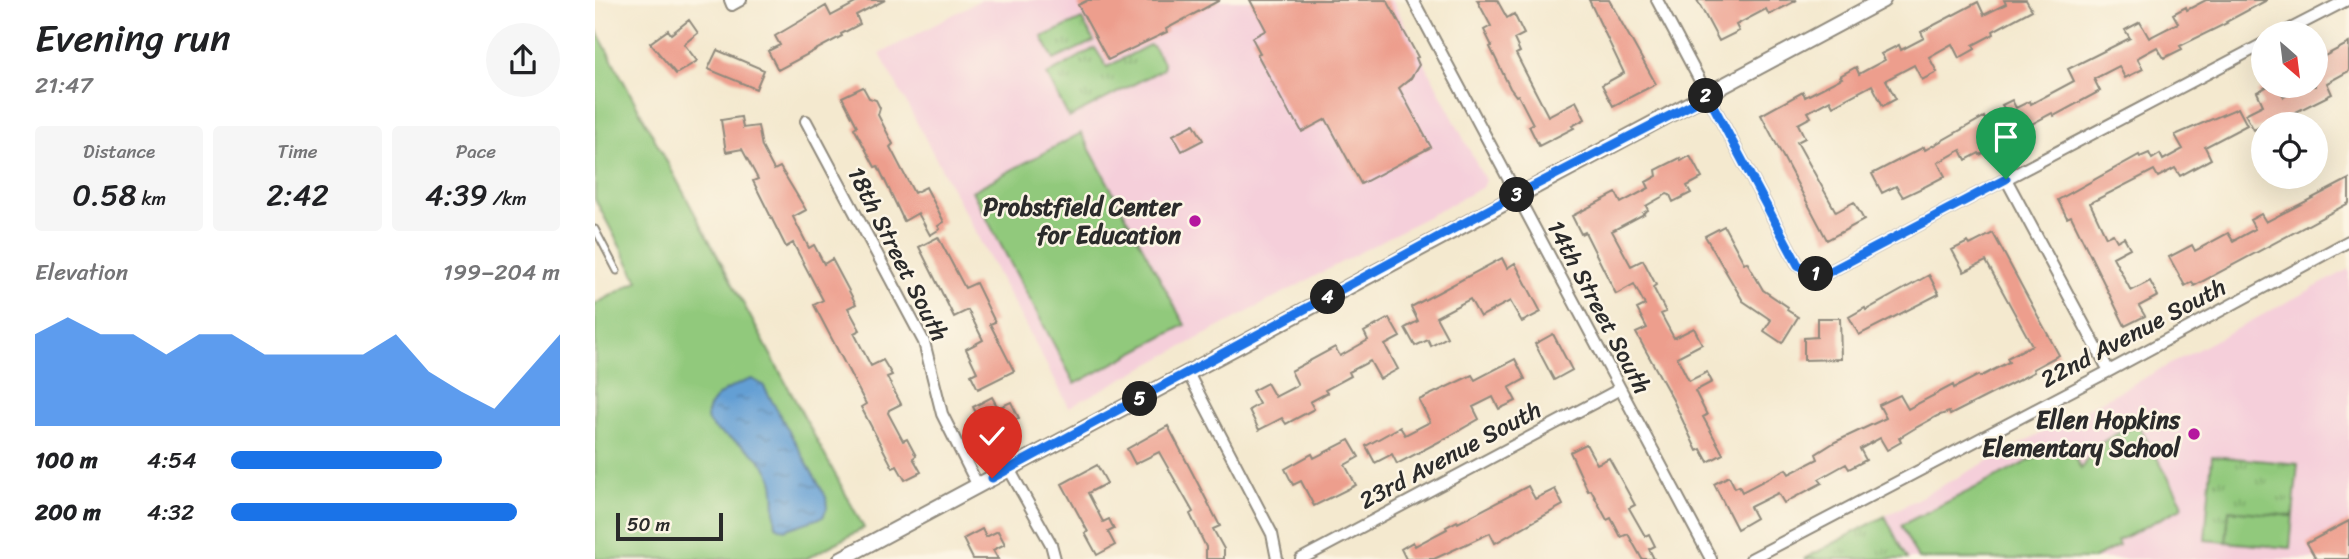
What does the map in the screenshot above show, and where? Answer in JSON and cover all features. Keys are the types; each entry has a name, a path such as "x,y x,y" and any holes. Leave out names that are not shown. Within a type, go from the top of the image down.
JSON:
{"street":[{"name":"14th Street South","path":"1413,0 1711,559"},
{"path":"1657,0 1798,265 1812,274 1827,273 2251,50"},
{"path":"841,559 1884,0"},
{"path":"2306,21 2347,0"},
{"name":"18th Street South","path":"806,121 924,342 942,414 978,486"},
{"path":"2006,179 2109,371"},
{"name":"22nd Avenue South","path":"1751,559 2349,241"},
{"path":"1188,373 1272,534 1277,559"},
{"name":"23rd Avenue South","path":"1301,559 1620,389"},
{"path":"1009,469 1051,544 1055,559"}],"lane":[{"path":"595,229 617,271"}],"shaded area":[{"name":"Probstfield Center for Education","path":"980,0 1392,0 1485,180 1483,187 1069,407 880,54"},
{"name":"Ellen Hopkins Elementary School","path":"2349,269 2349,559 1907,559 1885,516"}],"green space":[{"path":"1082,19 1094,41 1054,60 1042,37"},
{"path":"595,28 864,528 806,559 595,559 595,304 638,281 595,199"},
{"path":"1149,45 1153,46 1164,64 1163,69 1069,118 1047,75 1095,48 1107,67"},
{"path":"1081,133 1185,325 1075,384 972,191"},
{"path":"2139,426 2182,502 2181,508 2117,541 2119,546 2092,559 1918,559 1901,525 2067,442 2081,469 2098,446 2120,432"},
{"path":"2212,456 2298,464 2293,516 2229,510 2226,542 2205,540"},
{"path":"2229,510 2293,516 2290,548 2226,542"},
{"path":"1885,516 1907,559 1804,559"}],"water":[{"path":"752,379 763,385 826,497 827,508 823,517 784,530 776,526 774,488 770,473 745,447 710,425 707,412 715,399 729,388"}],"building":[{"path":"861,0 885,0 856,15 860,24 841,34 842,36 778,70 768,51 780,45 775,36 826,6 831,16"},
{"path":"1088,0 1220,0 1166,29 1167,32 1108,60 1078,5"},
{"path":"1250,0 1387,0 1418,57 1416,58 1419,65 1411,78 1399,88 1431,147 1361,184 1326,119 1302,132 1293,116 1291,117 1257,54 1260,53 1252,38 1266,30"},
{"path":"1477,0 1497,0 1507,18 1514,14 1524,34 1514,39 1520,52 1516,54 1548,116 1576,101 1585,119 1572,126 1574,128 1539,146 1529,126 1533,124 1518,95 1510,88 1490,47 1492,46 1484,30 1491,26"},
{"path":"1589,0 1609,0 1656,84 1613,106 1602,85 1624,73"},
{"path":"1697,0 1797,0 1769,15 1766,9 1736,25 1739,31 1719,41"},
{"path":"2004,0 2026,0 2032,10 1993,31 1994,34 1973,45 1975,49 1959,58 1952,44 1929,57 1937,72 1922,80 1914,65 1886,80 1896,99 1883,106 1872,85 1833,106 1830,100 1808,112 1811,117 1798,124 1805,138 1797,142 1836,212 1854,202 1864,220 1827,240 1761,115 1803,92 1805,97 1842,78 1840,76 1856,67 1859,74 1885,60 1881,54 1899,45 1901,50 1924,38 1921,32 1978,2 1984,15 2006,4"},
{"path":"2206,0 2267,0 2180,46 2182,49 2164,58 2157,47 2137,58 2143,69 2125,78 2119,66 2094,79 2100,91 2054,116 2052,113 1980,155 1979,153 1966,160 1961,150 1938,163 1945,176 1926,186 1903,197 1896,186 1882,193 1872,174 1924,147 1925,150 1984,117 1987,123 2007,113 2002,105 2012,100 2016,108 2030,101 2031,104 2074,81 2068,69 2130,38 2125,30 2140,22 2149,38 2178,23 2173,14"},
{"path":"689,20 698,33 684,44 697,61 676,74 650,43 668,30 671,34"},
{"path":"2349,43 2349,71 2328,82 2328,54"},
{"path":"717,50 764,70 756,89 708,69"},
{"path":"863,87 869,98 876,100 880,108 878,115 893,144 890,147 914,193 926,187 944,222 938,226 940,229 930,235 918,213 904,221 878,166 875,167 854,128 857,126 842,97"},
{"path":"2260,98 2324,98 2296,112 2251,112 2251,125 2245,114 2263,105"},
{"path":"2238,108 2247,125 2205,147 2211,159 2180,176 2175,168 2158,177 2154,170 2090,203 2106,237 2113,234 2117,241 2124,237 2130,248 2113,257 2131,291 2150,281 2158,296 2139,306 2145,316 2125,326 2071,216 2067,218 2058,200 2139,155 2140,157 2149,153 2152,159 2160,154 2163,160 2183,149 2175,135"},
{"path":"741,117 743,128 758,126 762,147 774,170 780,167 806,210 793,217 809,248 814,245 824,264 832,259 856,304 848,308 860,330 854,333 871,366 883,360 892,375 887,377 901,404 888,413 903,441 907,439 921,472 905,480 897,466 893,468 861,407 866,404 814,305 823,300 793,243 786,247 753,181 758,179 742,149 726,152 721,120"},
{"path":"1194,124 1203,140 1182,151 1173,135"},
{"path":"1690,156 1702,178 1687,186 1691,193 1673,202 1667,194 1646,206 1648,210 1644,214 1612,231 1631,266 1643,260 1666,312 1661,314 1674,338 1694,328 1702,344 1677,357 1689,381 1707,372 1712,382 1695,391 1707,415 1703,417 1723,454 1708,462 1701,449 1697,451 1673,400 1636,333 1647,328 1637,309 1645,305 1634,284 1616,294 1585,232 1581,234 1572,216 1616,193 1621,203 1649,188 1646,182 1657,176 1656,170"},
{"path":"2349,179 2349,203 2194,286 2192,282 2185,286 2169,257 2192,245 2195,251 2228,233 2233,241 2255,229 2250,220 2261,214 2266,222"},
{"path":"1724,226 1744,263 1747,262 1763,290 1798,317 1782,343 1764,331 1771,320 1743,301 1705,236"},
{"path":"1993,233 2059,355 2033,369 2034,372 1950,415 1949,412 1937,416 1917,427 1899,438 1901,442 1887,450 1880,438 1860,449 1866,460 1849,469 1846,464 1819,479 1822,483 1784,503 1778,493 1750,507 1756,518 1737,529 1714,484 1729,476 1735,488 1739,486 1742,492 1786,469 1789,474 1818,459 1816,454 1835,442 1886,418 1879,405 1900,395 1908,409 1953,385 1954,388 1979,375 1980,377 2009,362 2007,358 2032,345 1986,261 1964,272 1952,250 1968,242 1970,245"},
{"path":"938,237 965,288 976,283 995,322 990,324 1014,371 978,389 971,375 977,372 966,349 983,340 968,310 954,317 919,247"},
{"path":"1502,258 1507,268 1515,263 1541,312 1522,322 1510,301 1480,317 1470,299 1436,317 1447,337 1431,346 1428,340 1415,346 1405,328 1418,321 1411,307"},
{"path":"1929,275 1939,294 1859,335 1849,317"},
{"path":"1389,318 1400,337 1385,345 1398,369 1380,379 1370,361 1349,372 1351,376 1325,390 1327,393 1310,402 1314,409 1286,424 1282,418 1259,430 1249,410 1259,404 1252,391 1267,383 1275,397 1298,385 1291,371 1335,347 1340,356 1368,340 1364,332"},
{"path":"1817,318 1840,318 1841,359 1804,360 1804,338 1817,337"},
{"path":"1553,334 1572,370 1554,380 1535,344"},
{"path":"1515,359 1525,379 1509,388 1516,401 1499,409 1493,397 1473,407 1479,419 1446,438 1397,464 1392,454 1375,463 1366,446 1400,427 1405,435 1430,422 1419,400 1472,375 1475,380"},
{"path":"992,397 998,408 1011,402 1019,418 988,435 973,407"},
{"path":"1168,426 1220,526 1213,529 1224,549 1224,559 1206,559 1206,547 1190,514 1193,512 1159,452 1135,464 1127,449"},
{"path":"1349,440 1359,457 1345,465 1356,485 1314,506 1301,481 1293,485 1285,469 1312,454 1314,458"},
{"path":"1586,444 1597,464 1609,458 1635,505 1629,508 1645,536 1649,534 1655,546 1649,549 1654,559 1642,559 1628,534 1621,537 1611,518 1607,520 1591,490 1588,491 1570,452"},
{"path":"1097,465 1107,483 1088,493 1103,522 1109,519 1114,529 1108,532 1115,545 1097,555 1062,484"},
{"path":"1528,486 1535,499 1555,489 1563,505 1495,543 1490,533 1434,559 1406,559 1401,549 1413,542 1415,546 1457,521 1458,523"},
{"path":"2349,521 2349,559 2316,559 2307,543"},
{"path":"982,529 986,537 998,531 1005,544 993,550 998,559 973,559 963,539"}],"place":[{"name":"Probstfield Center for Education","path":"1195,221"},
{"name":"Ellen Hopkins Elementary School","path":"2194,434"}],"route":[{"path":"992,478 1516,195 1708,96 1798,265 1812,274 1827,273 2006,179"}]}
